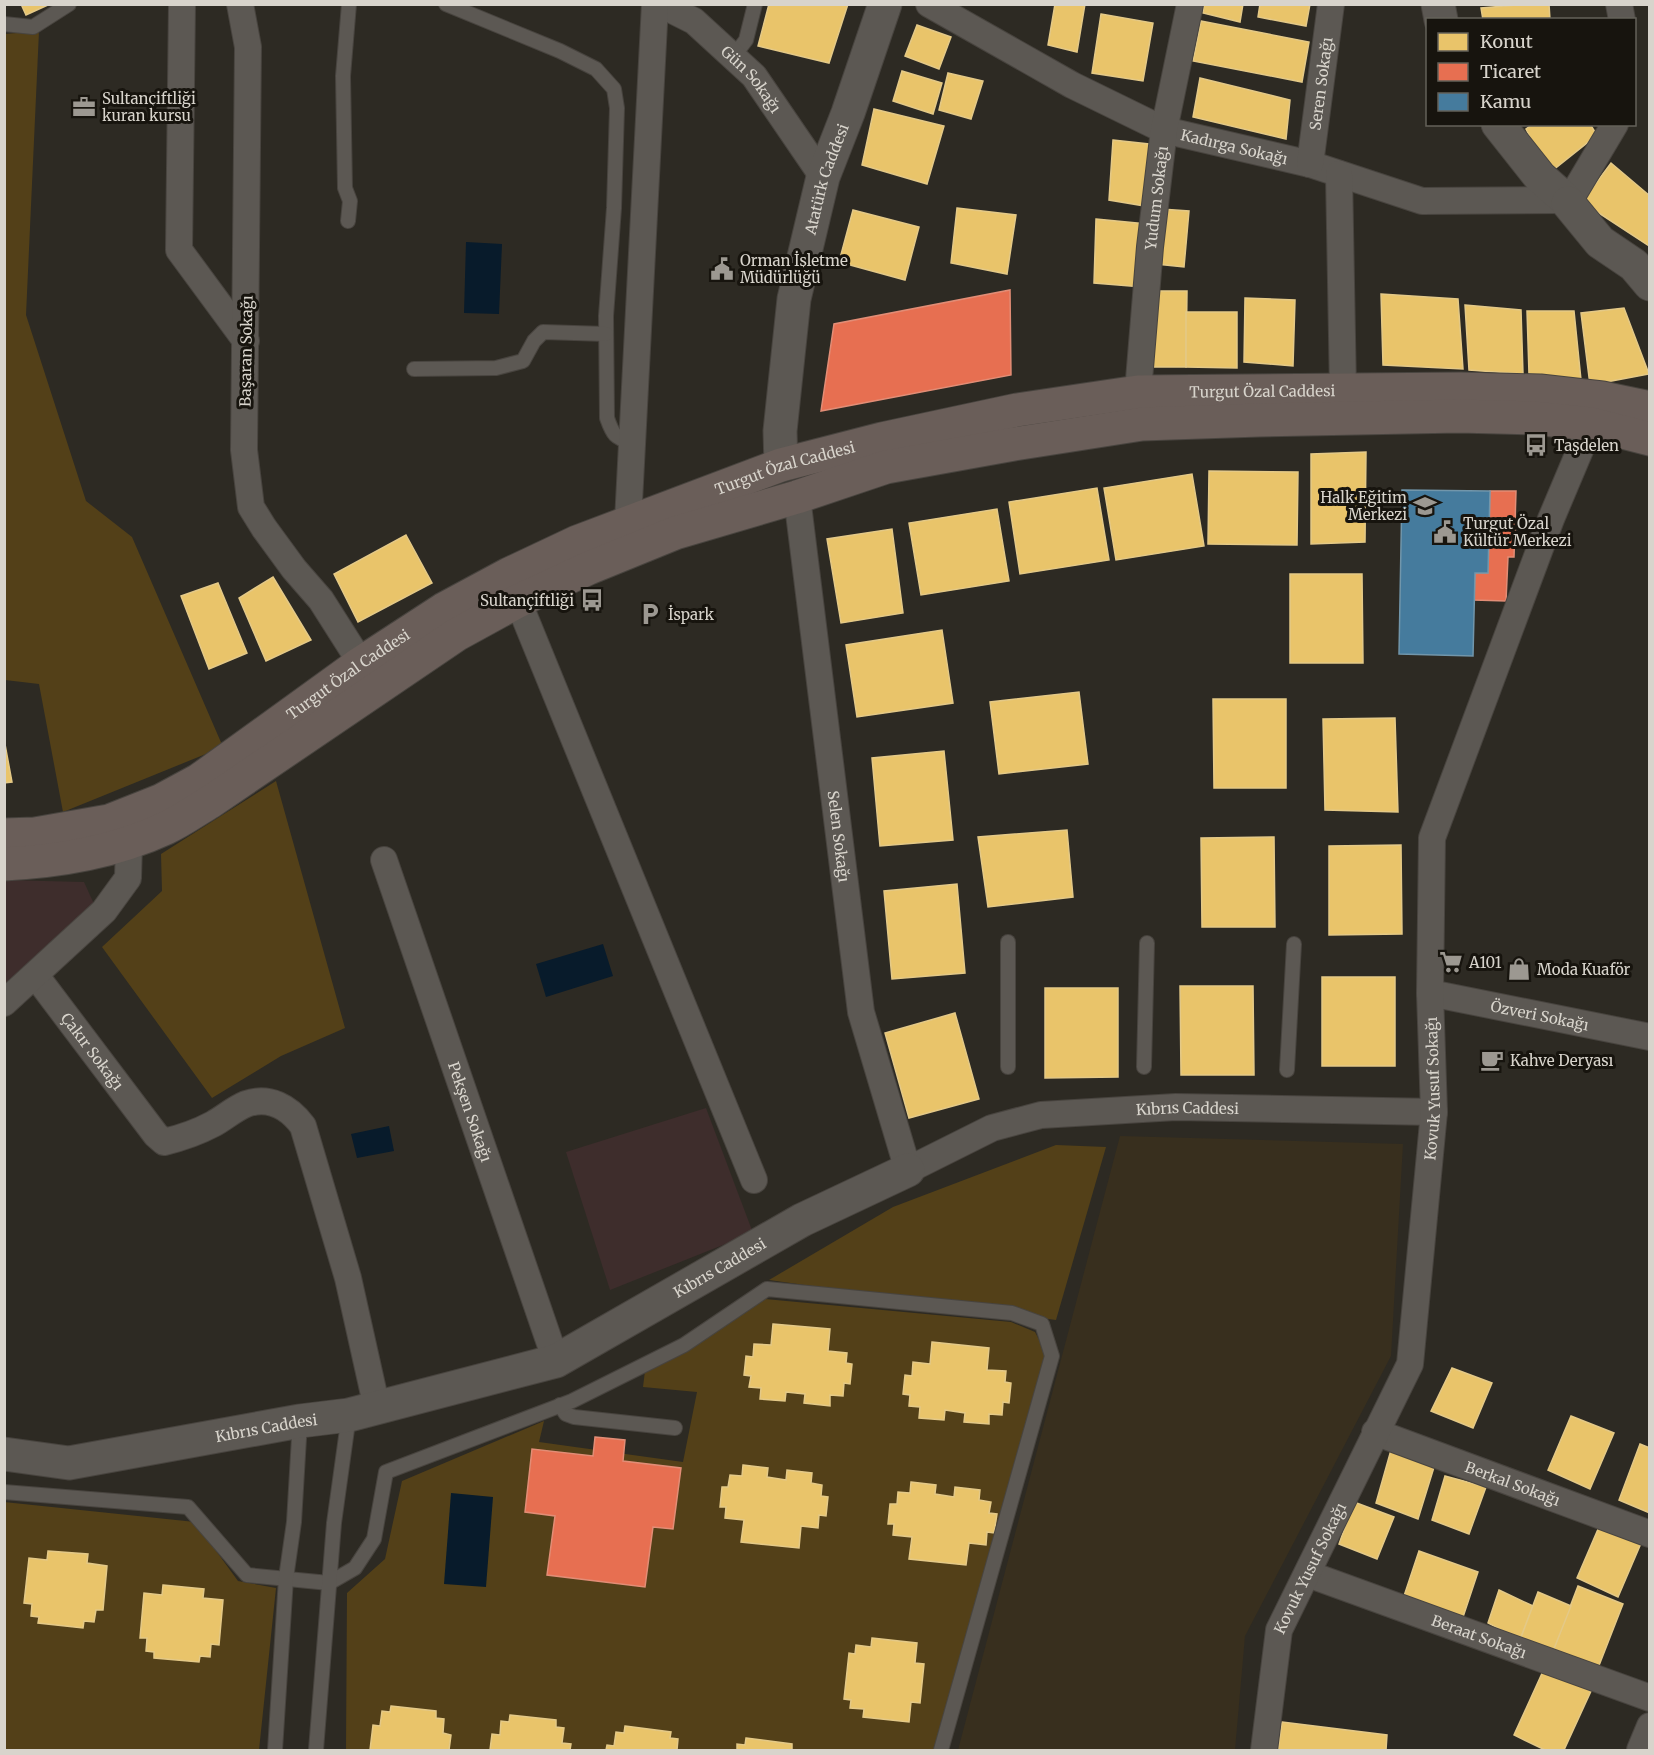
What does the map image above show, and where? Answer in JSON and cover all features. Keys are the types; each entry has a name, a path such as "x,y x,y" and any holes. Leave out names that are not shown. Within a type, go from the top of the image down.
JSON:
{"main road":[{"name":"Turgut Özal Caddesi","path":"369,676 589,568 675,533 797,497 886,467 1142,424 1343,405 1540,391 1602,398 1650,408"},
{"name":"Turgut Özal Caddesi","path":"4,835 35,834 108,822 128,829 167,827 210,802 369,676 444,609 508,574 577,542 781,465 882,439 1017,410 1138,393 1343,405 1459,416 1533,418 1591,424 1650,439"},
{"path":"781,465 797,497"},
{"name":"Turgut Özal Caddesi","path":"4,864 40,862 89,855 128,829"}],"street":[{"path":"182,4 179,250 246,341"},
{"name":"Başaran Sokağı","path":"240,4 248,47 244,450 251,507 294,569 321,600 369,676"},
{"path":"628,522 658,4"},
{"name":"Gün Sokağı","path":"658,4 692,13 754,76 823,177"},
{"name":"Atatürk Caddesi","path":"781,465 780,431 794,299 823,177 848,113 885,4"},
{"name":"Kadırga Sokağı","path":"929,4 1072,85 1164,130 1310,164 1422,201 1567,202"},
{"name":"Yudum Sokağı","path":"1138,393 1150,247 1164,130 1190,4"},
{"name":"Seren Sokağı","path":"1310,164 1331,4"},
{"path":"1500,126 1540,177 1567,202 1600,242 1634,266 1650,284"},
{"path":"1567,202 1614,126"},
{"path":"1338,174 1343,405"},
{"name":"Kovuk Yusuf Sokağı","path":"1264,1750 1279,1630 1410,1364 1434,1112 1430,993 1432,838 1551,519 1591,424"},
{"name":"Selen Sokağı","path":"797,497 861,1012 908,1170"},
{"path":"518,602 754,1180"},
{"path":"4,1003 104,911 128,878 128,829"},
{"name":"Pekşen Sokağı","path":"384,860 555,1361"},
{"name":"Çakır Sokağı","path":"36,976 150,1127 164,1142 196,1132 245,1105 256,1102 279,1105 297,1117 303,1125 348,1278 363,1411"},
{"name":"Özveri Sokağı","path":"1430,993 1650,1037"},
{"name":"Kıbrıs Caddesi","path":"4,1454 69,1463 363,1411 555,1361 802,1220 992,1128 1041,1115 1176,1107 1434,1112"},
{"name":"Berkal Sokağı","path":"1375,1432 1650,1534"},
{"name":"Beraat Sokağı","path":"1308,1574 1650,1698"},
{"path":"1640,1750 1650,1726"}],"lane":[{"path":"4,24 33,27 69,4"},
{"path":"348,221 350,201 345,188 343,76 349,4"},
{"path":"446,4 560,51 596,69 614,89 617,108 606,334 607,418 612,433 620,440 632,443"},
{"path":"733,57 746,40 755,4"},
{"path":"414,369 496,368 523,361 534,341 543,332 606,334"},
{"path":"1008,942 1008,1067"},
{"path":"1144,1067 1147,943"},
{"path":"1287,1070 1294,944"},
{"path":"4,1492 188,1508 247,1575 329,1583 355,1569 374,1539 386,1472 560,1405 684,1345 767,1288 1012,1313 1042,1324 1052,1356 940,1750"},
{"path":"560,1405 566,1414 574,1417 675,1428"},
{"path":"316,1750 334,1523 363,1411"},
{"path":"275,1750 286,1578 294,1522 300,1421"}],"shaded area":[{"path":"39,31 26,315 86,501 132,537 223,747 63,812 39,684 5,680 5,34"},
{"path":"276,781 345,1028 281,1056 212,1098 102,947 162,891 161,854"},
{"path":"5,880 84,882 100,917 5,1004"},
{"path":"706,1108 753,1233 610,1290 566,1152"},
{"path":"1120,1136 1403,1144 1391,1356 1245,1636 1235,1750 958,1750"},
{"path":"1056,1145 1106,1147 1056,1320 769,1280 893,1207"},
{"path":"765,1299 1011,1322 1035,1332 1047,1355 936,1750 346,1750 347,1593 385,1559 402,1481 544,1421 539,1442 683,1462 697,1392 643,1387 645,1371"},
{"path":"4,1502 195,1522 238,1581 276,1588 259,1750 5,1750"}],"water":[{"path":"466,242 502,244 499,314 464,313"},
{"path":"603,944 613,976 546,997 536,964"},
{"path":"389,1126 394,1151 357,1158 351,1134"},
{"path":"451,1493 493,1497 486,1587 444,1584"}],"building: Konut":[{"path":"21,4 50,4 26,15"},
{"path":"769,4 848,4 829,63 758,46"},
{"path":"1055,4 1085,4 1077,52 1048,45"},
{"path":"1204,4 1243,4 1240,22 1203,13"},
{"path":"1260,4 1310,4 1306,26 1258,17"},
{"path":"1549,4 1550,18 1483,18 1481,8"},
{"path":"1101,14 1153,23 1143,81 1092,73"},
{"path":"1201,21 1309,42 1302,82 1193,61"},
{"path":"917,25 951,37 939,69 905,56"},
{"path":"902,71 942,83 933,114 893,101"},
{"path":"948,73 983,81 971,119 939,110"},
{"path":"1200,78 1290,100 1286,139 1193,117"},
{"path":"874,109 944,126 927,184 862,165"},
{"path":"1530,126 1591,126 1597,135 1548,174 1526,129"},
{"path":"1113,140 1149,144 1145,206 1109,200"},
{"path":"1611,163 1650,196 1649,246 1582,202"},
{"path":"957,208 1016,215 1007,274 951,263"},
{"path":"1161,209 1189,211 1184,267 1156,264"},
{"path":"853,210 919,227 905,280 839,262"},
{"path":"1096,219 1147,224 1142,287 1094,283"},
{"path":"1150,291 1187,291 1186,367 1149,367"},
{"path":"1381,294 1458,299 1463,369 1383,365"},
{"path":"1245,298 1295,300 1293,366 1244,362"},
{"path":"1465,305 1521,310 1523,374 1469,370"},
{"path":"1624,308 1649,374 1590,385 1581,313"},
{"path":"1527,311 1574,311 1581,380 1529,374"},
{"path":"1186,312 1237,312 1237,368 1186,367"},
{"path":"1366,452 1365,542 1311,544 1311,454"},
{"path":"1209,471 1298,472 1297,545 1208,544"},
{"path":"1192,474 1204,546 1116,560 1104,488"},
{"path":"1097,488 1109,560 1020,574 1009,502"},
{"path":"997,509 1009,581 921,595 909,523"},
{"path":"892,529 903,613 841,623 827,539"},
{"path":"406,535 432,583 358,622 334,574"},
{"path":"1290,574 1362,574 1363,663 1290,663"},
{"path":"273,577 311,640 266,661 239,598"},
{"path":"218,583 247,653 209,669 181,596"},
{"path":"942,630 953,703 857,717 846,645"},
{"path":"1079,692 1088,764 999,774 990,702"},
{"path":"1213,699 1286,699 1286,788 1214,788"},
{"path":"1395,718 1398,812 1325,810 1323,719"},
{"path":"4,739 12,782 4,783"},
{"path":"944,751 953,840 880,846 872,758"},
{"path":"1067,830 1073,897 988,907 978,837"},
{"path":"1274,837 1275,927 1202,927 1201,838"},
{"path":"1401,845 1402,934 1329,935 1329,846"},
{"path":"957,884 965,973 892,979 884,891"},
{"path":"1322,977 1395,977 1395,1066 1322,1066"},
{"path":"1180,986 1253,986 1254,1075 1181,1075"},
{"path":"1045,988 1118,988 1118,1077 1045,1078"},
{"path":"955,1013 979,1099 909,1118 885,1033"},
{"path":"773,1324 830,1329 828,1351 847,1353 846,1363 852,1364 850,1384 844,1383 843,1396 830,1395 830,1406 804,1403 805,1394 786,1392 785,1401 760,1399 761,1388 749,1387 751,1376 744,1375 746,1356 753,1357 754,1344 771,1345"},
{"path":"932,1342 989,1348 987,1370 1006,1371 1005,1382 1011,1383 1009,1403 1003,1402 1002,1415 989,1414 989,1424 964,1422 965,1413 945,1410 944,1420 919,1418 920,1407 909,1406 910,1395 903,1394 905,1375 912,1376 913,1362 930,1364"},
{"path":"1452,1368 1492,1383 1473,1428 1431,1411"},
{"path":"1571,1416 1614,1433 1590,1489 1548,1470"},
{"path":"1640,1444 1650,1448 1650,1513 1619,1500"},
{"path":"1391,1450 1435,1464 1418,1519 1376,1503"},
{"path":"743,1465 768,1468 767,1477 786,1480 787,1470 812,1473 811,1483 822,1485 821,1496 828,1497 826,1516 819,1515 818,1528 801,1526 799,1548 741,1542 744,1520 725,1518 726,1507 720,1507 722,1487 728,1487 730,1475 742,1476"},
{"path":"1445,1476 1486,1487 1469,1534 1432,1520"},
{"path":"911,1482 936,1485 935,1494 954,1497 955,1487 980,1490 979,1500 991,1502 989,1513 997,1514 994,1533 987,1532 986,1545 969,1543 966,1565 909,1559 912,1537 893,1535 894,1524 888,1524 890,1504 897,1504 898,1492 910,1493"},
{"path":"1354,1502 1394,1517 1377,1559 1339,1544"},
{"path":"1599,1527 1642,1541 1618,1597 1577,1578"},
{"path":"48,1551 88,1554 87,1563 107,1566 103,1610 96,1610 94,1622 84,1621 83,1628 38,1623 39,1617 31,1616 32,1604 24,1603 29,1558 47,1560"},
{"path":"1419,1551 1478,1572 1463,1617 1404,1596"},
{"path":"163,1585 204,1589 203,1598 223,1600 219,1645 211,1644 210,1657 200,1656 199,1662 154,1658 154,1652 146,1651 147,1638 140,1638 144,1593 162,1595"},
{"path":"1578,1586 1623,1604 1598,1668 1553,1651"},
{"path":"1499,1590 1533,1606 1520,1640 1488,1623"},
{"path":"1538,1592 1571,1606 1553,1651 1520,1640"},
{"path":"872,1638 917,1643 915,1663 924,1664 920,1703 911,1702 909,1722 863,1717 864,1709 850,1708 851,1700 844,1699 849,1653 855,1654 856,1645 871,1647"},
{"path":"1544,1669 1591,1691 1564,1750 1545,1750 1514,1735"},
{"path":"391,1706 436,1711 436,1718 444,1719 443,1733 451,1735 449,1750 370,1750 373,1725 380,1726 382,1711 390,1712"},
{"path":"510,1715 556,1720 556,1727 564,1728 562,1743 571,1744 570,1750 490,1750 492,1734 500,1735 501,1721 509,1722"},
{"path":"1282,1722 1387,1735 1386,1750 1278,1750"},
{"path":"625,1726 671,1732 670,1738 678,1739 677,1750 606,1750 607,1745 614,1746 616,1732 624,1733"},
{"path":"746,1738 792,1744 792,1750 737,1750 737,1744 745,1745"}],"building: Ticaret":[{"path":"1010,290 1011,375 821,411 834,324"},
{"path":"1490,491 1516,491 1514,557 1508,557 1506,601 1474,600 1475,573 1488,573"},
{"path":"595,1437 625,1440 623,1461 681,1468 673,1529 653,1527 645,1587 547,1575 555,1516 525,1512 532,1449 593,1456"}],"building: Kamu":[{"name":"Turgut Özal Kültür Merkezi","path":"1402,490 1490,491 1488,573 1475,573 1473,656 1399,654"}],"place":[{"name":"Sultançiftliği kuran kursu","path":"84,107"},
{"name":"Orman İşletme Müdürlüğü","path":"722,269"},
{"name":"Taşdelen","path":"1536,445"},
{"name":"Halk Eğitim Merkezi","path":"1425,506"},
{"name":"Turgut Özal Kültür Merkezi","path":"1445,532"},
{"name":"Sultançiftliği","path":"592,600"},
{"name":"İspark","path":"650,614"},
{"name":"A101","path":"1451,962"},
{"name":"Moda Kuaför","path":"1519,969"},
{"name":"Kahve Deryası","path":"1492,1060"}]}
